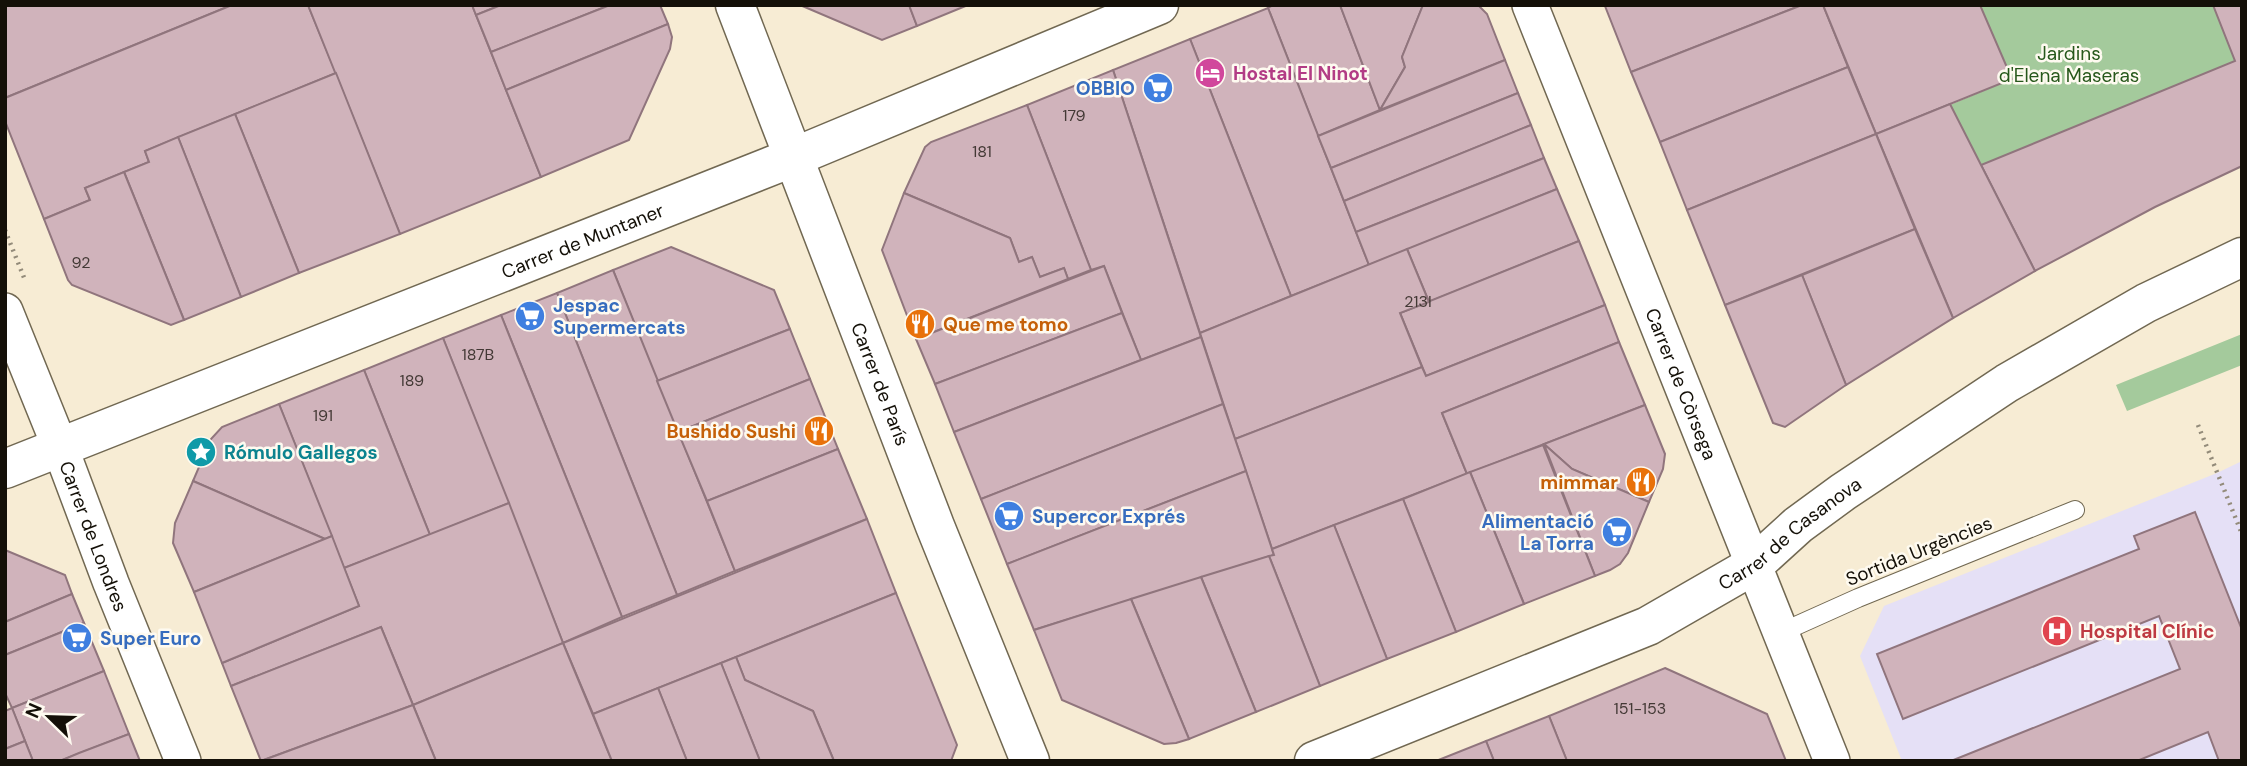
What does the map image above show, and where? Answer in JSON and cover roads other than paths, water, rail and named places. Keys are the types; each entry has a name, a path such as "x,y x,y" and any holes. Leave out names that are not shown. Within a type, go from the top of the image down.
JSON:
{"main road":[{"name":"Carrer de París","path":"735,5 935,526 1030,761"},
{"name":"Carrer de Muntaner","path":"5,469 794,157 1159,5"},
{"name":"Carrer de Casanova","path":"1314,761 1648,626 1754,565 1798,526 1843,492 2007,383 2146,303 2242,257"}],"street":[{"name":"Carrer de Còrsega","path":"1530,5 1832,761"},
{"name":"Carrer de Londres","path":"5,311 183,761"}],"lane":[{"name":"Sortida Urgències","path":"1780,633 1858,598 2075,510"}],"place":[{"name":"Hostal El Ninot","path":"1210,73"},
{"name":"OBBIO","path":"1158,88"},
{"name":"Jespac Supermercats","path":"530,316"},
{"name":"Que me tomo","path":"920,324"},
{"name":"Bushido Sushi","path":"819,431"},
{"name":"Rómulo Gallegos","path":"201,452"},
{"name":"mimmar","path":"1641,482"},
{"name":"Supercor Exprés","path":"1009,516"},
{"name":"Alimentació La Torra","path":"1617,532"},
{"name":"Hospital Clínic","path":"2057,631"},
{"name":"Super Euro","path":"77,638"}],"park label":[{"name":"Jardins d'Elena Maseras","path":"2069,64"}]}
